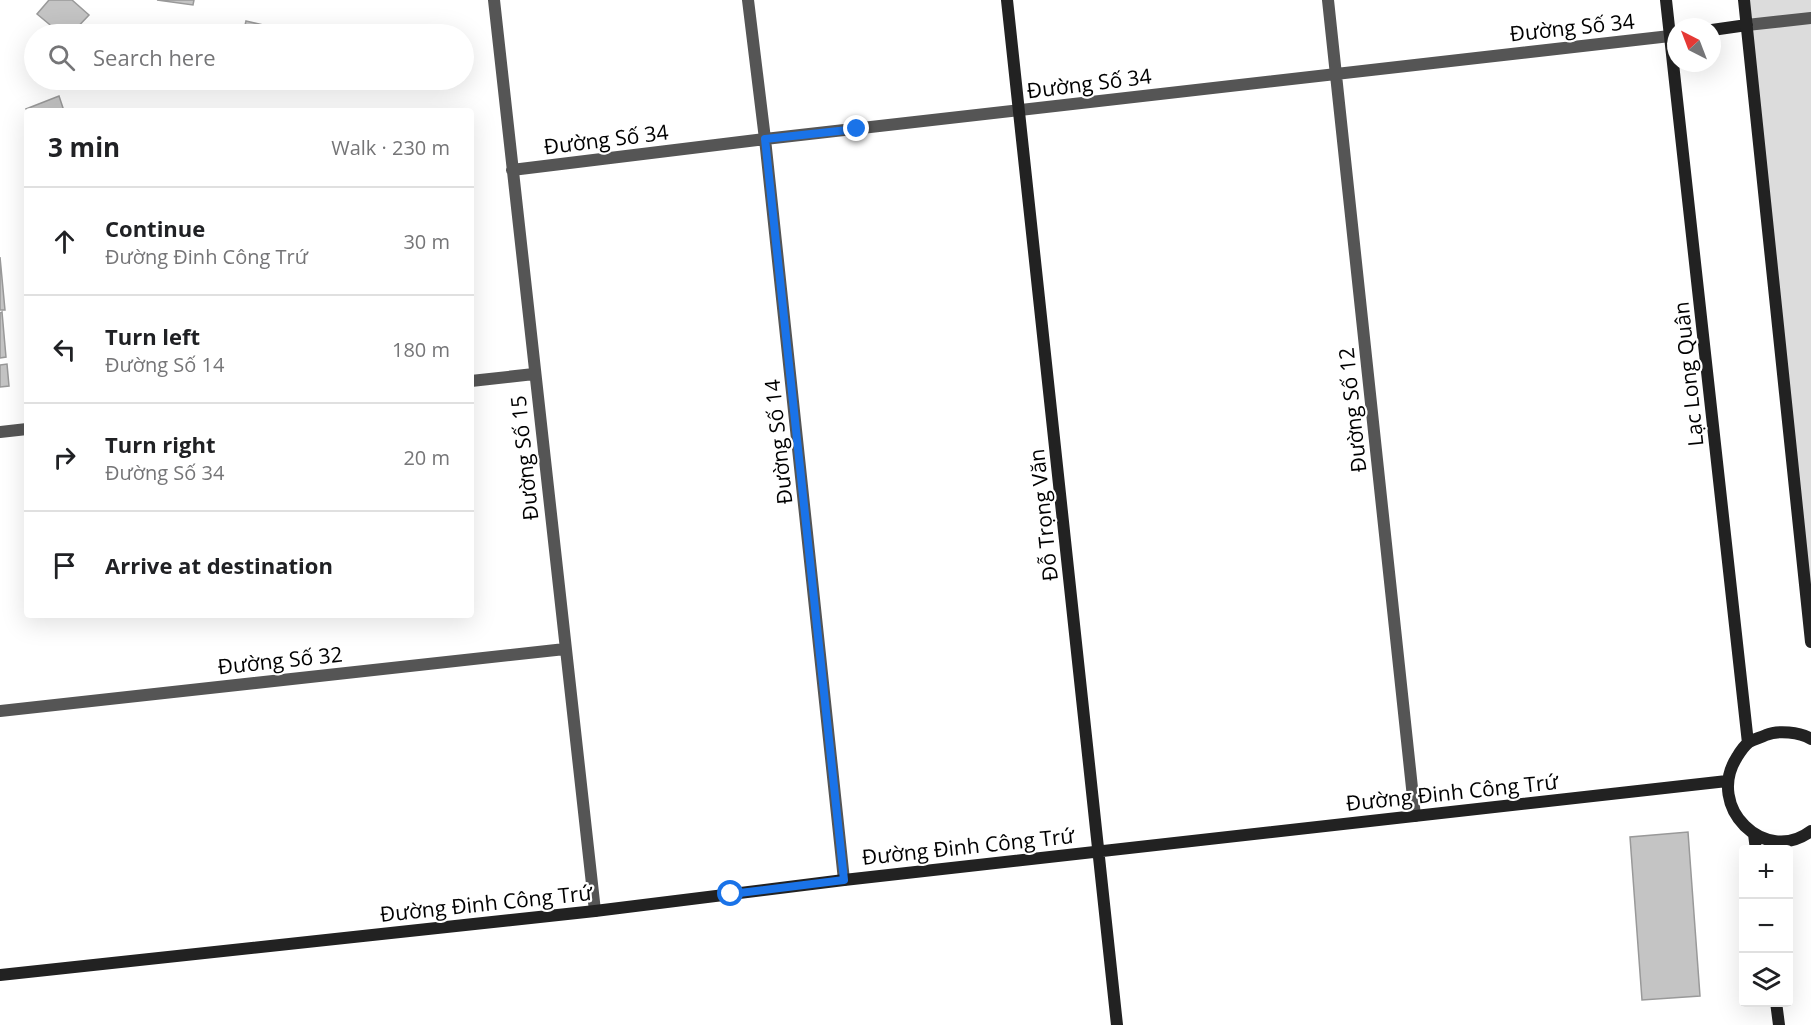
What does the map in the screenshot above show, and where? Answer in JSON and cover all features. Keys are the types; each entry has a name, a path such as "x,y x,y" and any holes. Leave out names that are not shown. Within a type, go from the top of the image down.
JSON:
{"street":[{"name":"Đường Số 15","path":"494,0 595,911"},
{"name":"Đường Số 14","path":"748,0 765,139 844,880"},
{"name":"Đỗ Trọng Văn","path":"1007,0 1117,1025"},
{"name":"Đường Số 12","path":"1328,0 1415,816"},
{"name":"Lạc Long Quân","path":"1666,0 1670,18"},
{"path":"1744,0 1811,642"},
{"path":"1721,29 1811,18"},
{"name":"Đường Số 34","path":"512,171 765,139 1667,37"},
{"name":"Lạc Long Quân","path":"1677,72 1748,743"},
{"path":"474,381 534,374"},
{"path":"0,432 24,429"},
{"name":"Đường Số 32","path":"0,711 565,649"},
{"path":"1811,739 1790,733 1771,733 1748,743 1732,765 1727,781 1733,812 1742,825 1754,834 1771,840 1790,841 1811,831"},
{"name":"Đường Đinh Công Trứ","path":"0,975 595,911 844,880 1727,781"},
{"path":"1754,834 1755,845"},
{"path":"1777,1007 1779,1025"}],"shaded area":[{"path":"1744,0 1811,0 1811,642"}],"building":[{"path":"49,0 72,0 89,15 80,24 49,24 37,14"},
{"path":"157,0 194,0 193,5"},
{"path":"59,96 63,108 29,108"},
{"path":"0,257 5,310 0,310"},
{"path":"2,312 6,357 0,358 0,313"},
{"path":"7,364 9,386 0,387 0,365"},
{"path":"1688,832 1700,996 1642,1000 1630,837"}],"route":[{"path":"731,894 844,880 765,139 857,129"}]}
